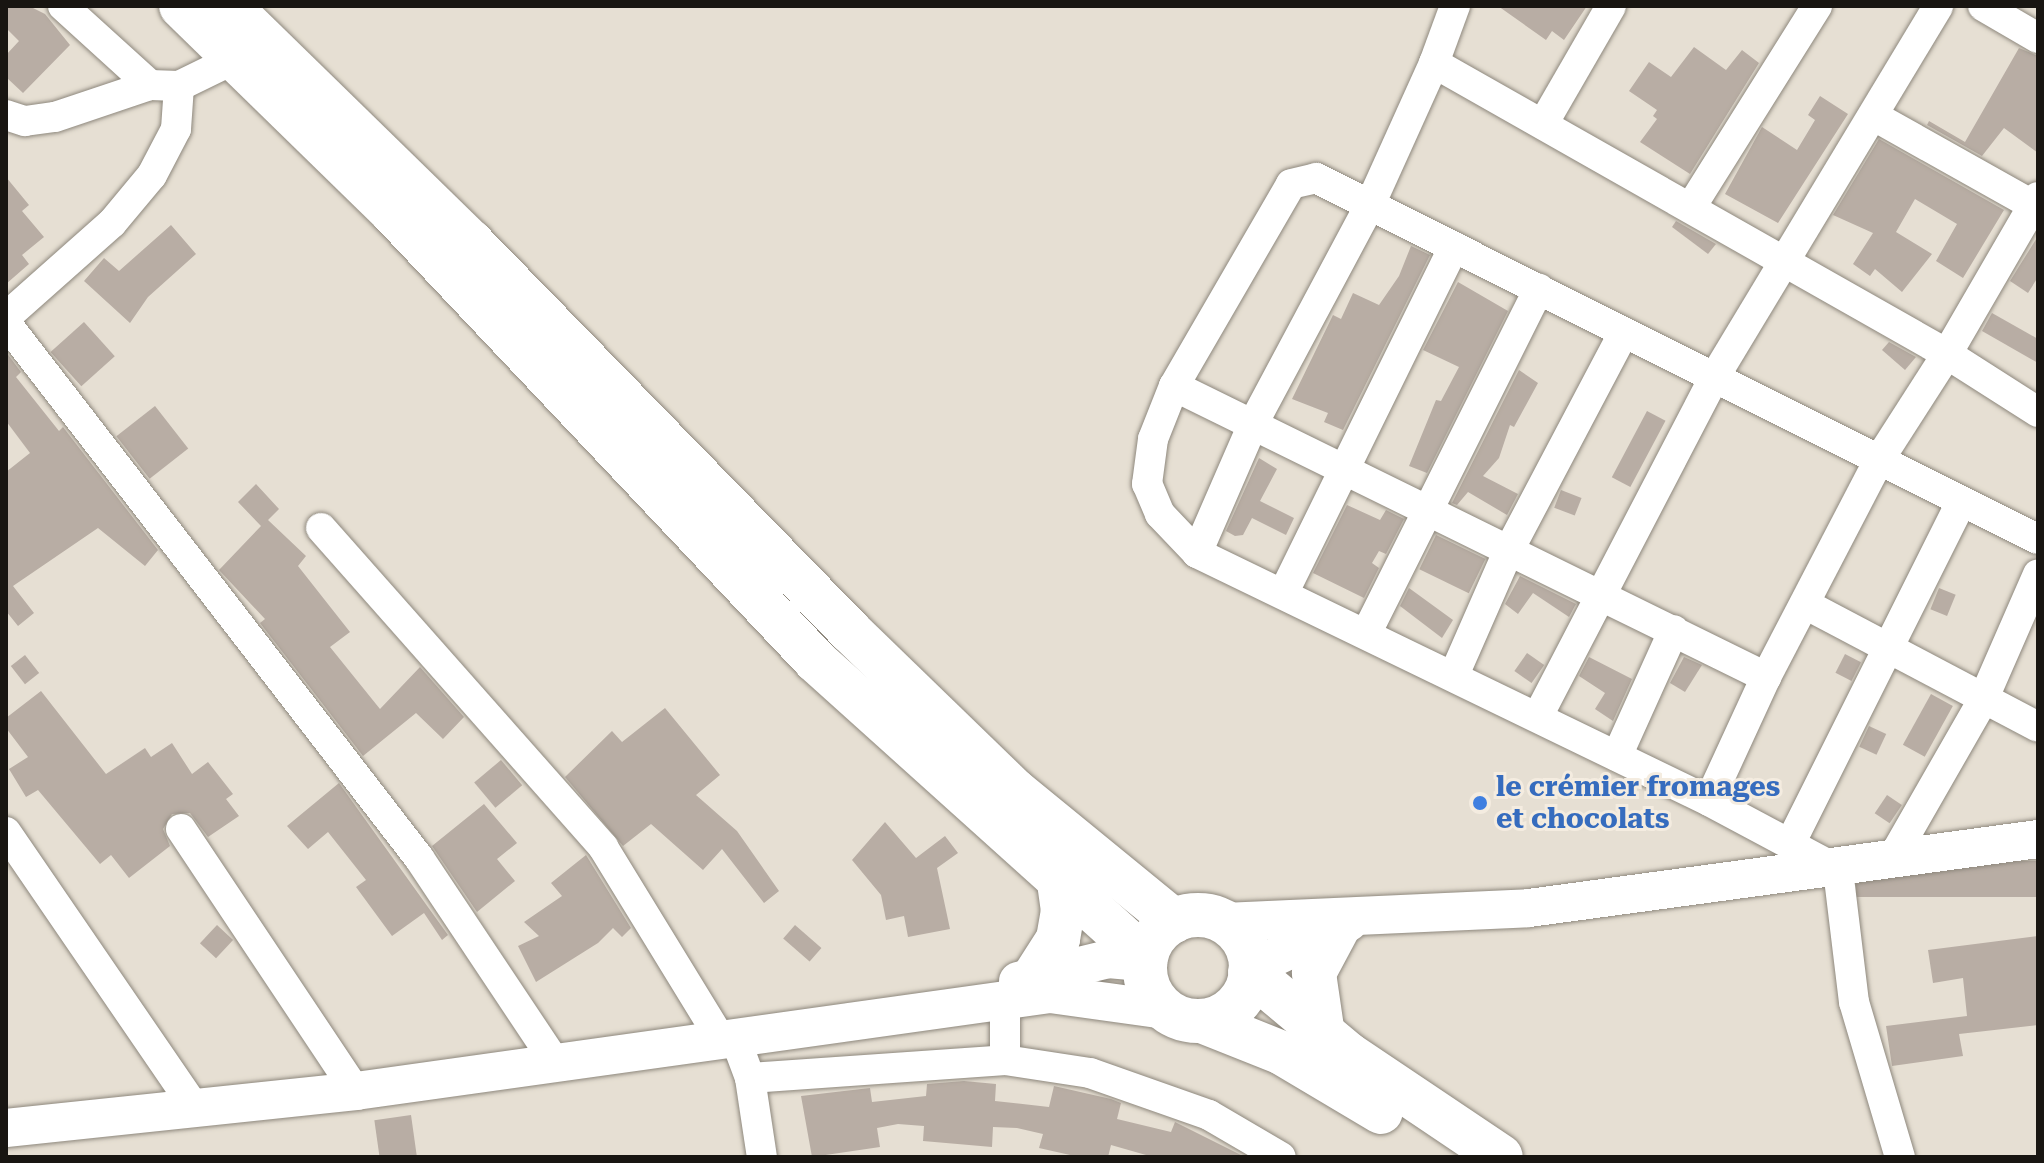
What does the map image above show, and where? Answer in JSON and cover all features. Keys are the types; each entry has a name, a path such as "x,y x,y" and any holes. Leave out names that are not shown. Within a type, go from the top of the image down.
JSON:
{"highway":[{"path":"181,6 392,212 815,660 1145,960"},
{"path":"229,6 471,242 850,631 1014,790 1174,921"},
{"path":"1020,987 1058,939 1063,911 1059,883"},
{"path":"1184,1016 1233,1008 1246,990 1251,970 1243,941 1224,922 1199,915 1174,921 1155,936 1145,960 1149,989 1184,1016 1321,1074 1448,1157"},
{"path":"1323,1035 1314,973 1346,924"},
{"path":"1251,970 1323,1035 1501,1157"}],"main road":[{"path":"1224,922 1346,924 1529,908 1838,870 1892,859 2038,839"},
{"path":"1251,970 1346,924"},
{"path":"6,1128 356,1091 727,1037 1020,987 1108,959 1145,960"},
{"path":"1020,987 1184,1016"}],"street":[{"path":"6,317 112,223 152,175 176,129 165,86 63,6"},
{"path":"1197,553 1254,422 1370,205 1434,63 1455,6"},
{"path":"1543,124 1611,6"},
{"path":"1691,207 1817,6"},
{"path":"1538,716 1599,591 1714,378 1785,265 1938,6"},
{"path":"1983,6 2038,38"},
{"path":"6,115 25,121 55,117 165,86 234,59"},
{"path":"1434,63 1691,207 1785,265 1947,354 2038,412"},
{"path":"1709,801 1766,677 1879,460 1947,354 2036,203 1874,116"},
{"path":"1900,1157 1854,1002 1838,870 1791,842 1538,716 1197,553 1160,514 1147,484 1153,439 1174,386 1291,184 1316,178 2038,539"},
{"path":"1283,594 1454,247"},
{"path":"1367,632 1429,514 1539,289"},
{"path":"6,323 419,858 555,1062"},
{"path":"1454,675 1509,550 1624,332"},
{"path":"1174,386 1254,422 1429,514 1599,591 1766,677"},
{"path":"1791,842 1962,501"},
{"path":"321,528 603,847 727,1037 750,1078 762,1157"},
{"path":"1892,859 1983,700 2038,574"},
{"path":"1805,604 2038,727"},
{"path":"1617,756 1674,630"},
{"path":"181,829 356,1091"},
{"path":"6,832 194,1107"},
{"path":"1005,1060 1020,987"},
{"path":"750,1078 1005,1060 1090,1073 1209,1115 1281,1157"}],"building":[{"path":"6,6 29,6 45,14 70,45 23,93 6,77 6,55 19,41 6,28"},
{"path":"1498,6 1587,6 1564,40 1552,31 1546,40"},
{"path":"1694,47 1726,70 1742,50 1759,63 1690,174 1640,142 1657,119 1653,116 1657,110 1629,91 1649,62 1671,77"},
{"path":"2019,48 2038,56 2038,153 2004,128 1982,156 1927,125 1929,121 1965,142"},
{"path":"1820,96 1848,114 1778,223 1725,194 1762,127 1797,150 1815,120 1808,115"},
{"path":"1879,139 2004,210 1963,278 1936,261 1957,224 1915,199 1896,232 1932,254 1902,292 1875,269 1870,276 1853,264 1873,233 1833,215"},
{"path":"6,177 29,205 22,211 44,237 22,255 29,264 6,284"},
{"path":"1676,221 1716,244 1708,254 1672,227"},
{"path":"171,225 196,254 148,297 130,323 84,281 104,258 119,271"},
{"path":"2038,236 2038,277 2028,293 2010,281"},
{"path":"1411,246 1430,255 1343,430 1324,422 1328,413 1292,399 1333,315 1341,319 1353,293 1379,305 1399,276"},
{"path":"1458,282 1508,311 1427,473 1409,466 1436,400 1441,401 1459,367 1423,350"},
{"path":"1992,313 2038,339 2038,363 1982,331"},
{"path":"84,322 115,356 81,386 51,352"},
{"path":"1889,342 1916,357 1905,370 1882,350"},
{"path":"6,352 21,372 16,377 59,431 63,427 158,550 145,566 98,528 13,586 34,613 18,626 6,611 6,472 30,453 6,421"},
{"path":"1519,370 1538,383 1514,427 1510,425 1499,458 1483,476 1518,494 1507,515 1468,492 1457,505 1452,503"},
{"path":"155,406 188,449 150,479 116,436"},
{"path":"1647,411 1666,421 1630,487 1612,477"},
{"path":"1259,458 1277,469 1260,501 1294,518 1286,535 1252,518 1243,535 1235,536 1226,531"},
{"path":"256,484 279,509 268,520 306,556 298,566 350,632 330,647 380,709 420,667 464,717 443,739 416,713 363,756 260,623 265,619 219,570 261,526 238,502"},
{"path":"1561,490 1582,498 1575,516 1554,508"},
{"path":"1347,505 1380,520 1386,510 1404,519 1386,554 1379,551 1372,563 1379,568 1364,598 1313,573"},
{"path":"1436,535 1485,559 1469,593 1419,569"},
{"path":"1520,576 1576,604 1569,617 1533,593 1518,614 1505,604"},
{"path":"1409,588 1453,620 1442,638 1400,606"},
{"path":"1939,588 1956,595 1947,616 1930,609"},
{"path":"1527,653 1544,665 1532,683 1514,671"},
{"path":"1845,654 1861,662 1852,681 1835,673"},
{"path":"25,655 39,673 25,684 11,666"},
{"path":"1589,657 1632,679 1613,721 1595,709 1605,693 1579,676"},
{"path":"1684,657 1702,665 1685,692 1670,683"},
{"path":"41,691 106,774 145,748 151,757 172,743 192,774 208,762 233,794 226,799 239,816 208,837 190,813 172,814 163,829 170,846 129,878 111,855 100,864 38,790 26,797 9,769 28,757 6,728 6,718"},
{"path":"1931,694 1953,706 1925,757 1903,745"},
{"path":"665,708 720,775 696,795 737,831 779,891 764,903 722,849 703,870 651,824 623,846 565,777 612,731 622,742"},
{"path":"1869,726 1886,734 1876,755 1859,747"},
{"path":"501,760 522,785 495,808 474,782"},
{"path":"339,783 448,935 442,940 424,913 392,936 356,887 366,880 328,832 308,849 287,826"},
{"path":"1887,795 1902,805 1890,823 1875,813"},
{"path":"484,804 517,843 497,859 515,881 477,912 432,846"},
{"path":"885,822 916,858 945,836 958,853 937,868 950,929 908,937 904,916 886,920 881,895 852,860"},
{"path":"586,855 631,928 622,937 613,928 598,943 536,982 518,946 539,936 524,922 562,896 551,883"},
{"path":"1856,861 2038,861 2038,897 1856,897"},
{"path":"217,925 233,940 216,958 200,943"},
{"path":"795,925 821,948 810,962 783,939"},
{"path":"2038,936 2038,1025 1959,1034 1963,1056 1892,1066 1886,1026 1967,1016 1963,978 1933,983 1928,950"},
{"path":"964,1081 996,1084 995,1101 1049,1107 1054,1086 1111,1099 1121,1103 1117,1119 1171,1132 1175,1122 1245,1157 1153,1157 1111,1145 1108,1157 1079,1157 1039,1148 1043,1134 1017,1128 993,1127 992,1147 923,1141 924,1126 898,1124 877,1128 880,1147 812,1157 801,1096 870,1088 872,1102 926,1096 927,1084"},
{"path":"411,1115 417,1157 380,1157 374,1120"}],"place":[{"name":"le crémier fromages et chocolats","path":"1480,803"}]}
